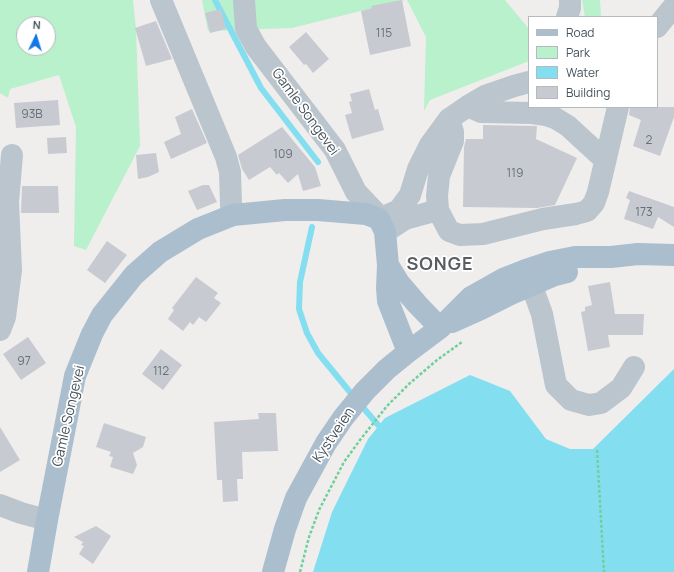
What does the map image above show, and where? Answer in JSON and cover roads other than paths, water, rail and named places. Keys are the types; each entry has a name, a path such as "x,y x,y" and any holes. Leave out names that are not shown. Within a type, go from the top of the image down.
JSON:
{"main road":[{"name":"Gamle Songevei","path":"38,572 75,376 92,334 102,315 134,275 160,252 198,229 233,215 285,210 318,210 366,214 382,225"},
{"path":"382,225 388,265 388,301 408,352"},
{"name":"Kystveien","path":"273,572 285,529 296,498 326,443 343,418 366,391 387,369 408,352 440,328 511,294 529,277 555,275 611,257 638,254 674,255"},
{"path":"388,265 417,304 440,328"}],"street":[{"path":"161,0 226,157 230,172 231,205 233,215"},
{"name":"Gamle Songevei","path":"244,0 246,29 256,47 335,150 356,192 377,214 382,225"},
{"path":"562,0 566,16"},
{"path":"566,16 570,8 570,0"},
{"path":"658,27 674,6"},
{"path":"382,225 399,210 410,195 418,169 430,145 449,119 485,96 528,82"},
{"path":"468,106 481,112 532,113 555,118 568,126 605,160"},
{"path":"449,119 453,132 453,141 439,176 437,196 438,210 449,231 460,235 483,234 543,219 587,211 594,203 598,192 618,108"},
{"path":"0,330 5,317 11,270 8,202 12,155"},
{"path":"382,225 438,210"},
{"path":"529,277 542,314 556,385 570,400 589,405 601,403 621,388 634,367"},
{"path":"0,505 21,514 47,520"}],"water":[{"path":"674,369 674,572 313,572 332,512 368,439 385,418 470,375 510,391 546,439 570,449 593,449"}],"waterway":[{"path":"215,0 261,88 318,162"},
{"path":"312,227 300,282 299,309 307,333 318,353 354,397"},
{"path":"360,404 379,426"}],"district":[{"name":"SONGE","path":"440,265"}]}
